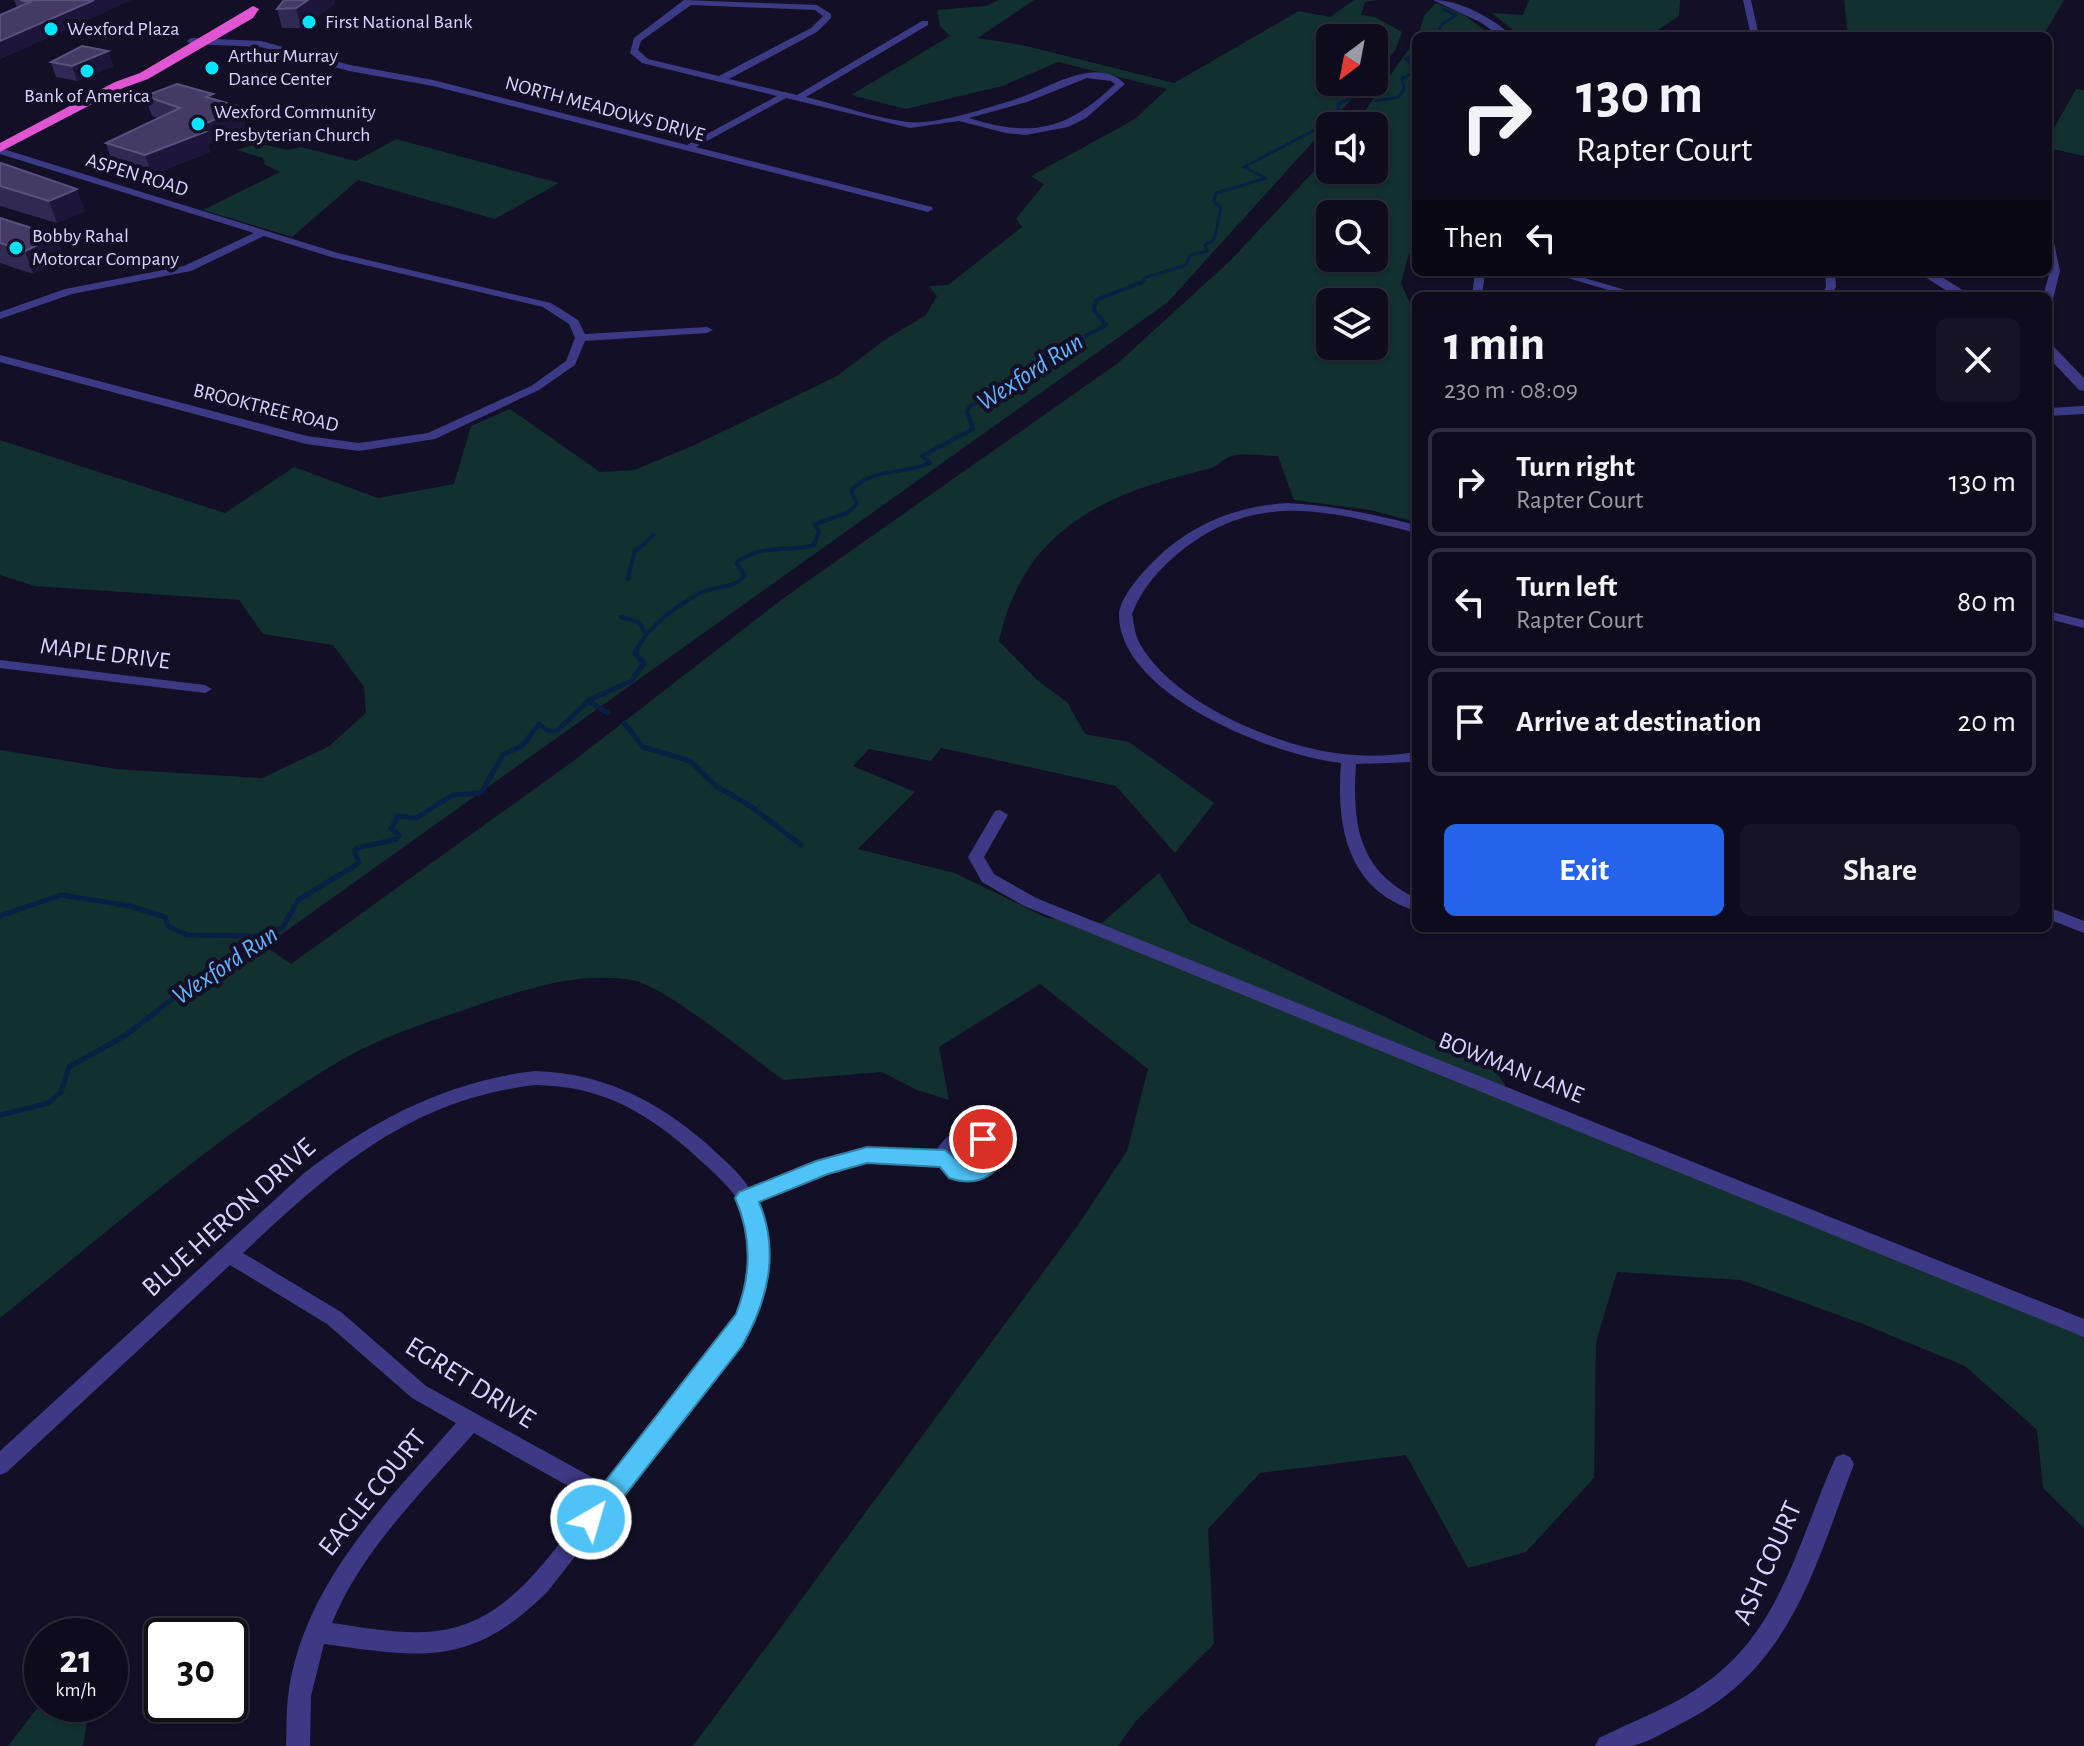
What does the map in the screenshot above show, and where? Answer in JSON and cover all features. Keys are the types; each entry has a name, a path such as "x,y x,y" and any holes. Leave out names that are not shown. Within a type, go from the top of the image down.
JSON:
{"highway":[{"path":"0,149 119,85 144,76 249,16 253,9 267,0"}],"street":[{"path":"1438,0 1484,20 1501,32"},
{"path":"1747,0 1754,32"},
{"path":"721,79 822,25 828,16 817,8 690,1 637,40 633,51 645,61 910,125 959,118 1024,100 1086,75 1114,79 1120,84 1094,109 1036,135 959,118"},
{"path":"797,99 925,23"},
{"name":"NORTH MEADOWS DRIVE","path":"201,41 271,47 349,68 433,83 928,209"},
{"path":"686,149 783,96"},
{"name":"ASPEN ROAD","path":"0,149 263,233"},
{"path":"0,316 69,291 187,269 263,233 365,264 547,305 574,322 581,338 707,330"},
{"path":"2050,292 2055,271 2052,257"},
{"path":"1567,276 1626,292"},
{"path":"1931,276 1958,292"},
{"name":"BROOKTREE ROAD","path":"0,358 306,440 359,447 431,436 525,393 565,370 579,351 581,338"},
{"path":"2052,353 2084,387"},
{"path":"2052,412 2084,410"},
{"path":"1412,528 1306,507 1270,506 1228,514 1194,531 1153,569 1136,591 1125,614 1135,652 1162,682 1263,739 1301,751 1349,760 1412,757"},
{"path":"2052,616 2084,624"},
{"name":"MAPLE DRIVE","path":"0,664 205,689"},
{"path":"1349,760 1346,817 1356,850 1377,880 1401,899 1412,903"},
{"name":"BOWMAN LANE","path":"1000,815 976,857 988,878 1030,902 2084,1328"},
{"path":"2052,915 2084,927"},
{"name":"BLUE HERON DRIVE","path":"0,1465 310,1179 344,1154 427,1106 481,1086 517,1080 579,1081 630,1097 683,1134 727,1173 746,1198 754,1216 760,1251 754,1297 734,1339 522,1604 484,1631 446,1642 422,1643 316,1632"},
{"path":"746,1198 823,1167 867,1155 945,1159"},
{"name":"EGRET DRIVE","path":"228,1254 334,1318 396,1375 471,1421 608,1497"},
{"name":"EAGLE COURT","path":"298,1746 299,1696 325,1606 350,1562 471,1421"},
{"name":"ASH COURT","path":"1607,1746 1715,1691 1760,1650 1787,1606 1843,1464"}],"green space":[{"path":"998,0 1034,0 978,38 1022,45 1174,83 1299,11 1330,17 1354,0 1378,0 1365,2 1361,15 1375,17 1388,24 1316,24 1316,96 1354,96 1340,112 1316,112 1316,138 1168,302 265,946 291,964 572,762 781,600 1118,363 1231,260 1316,169 1316,184 1388,184 1388,112 1364,112 1375,96 1388,96 1388,78 1412,45 1412,250 1401,283 1412,308 1412,521 1370,510 1294,500 1278,456 1229,457 1211,468 1170,479 1102,505 1074,522 1048,544 1027,570 1011,602 999,641 1037,680 1067,702 1085,734 1129,742 1214,803 1175,853 1116,786 941,748 931,761 869,749 853,766 915,792 858,849 955,873 1047,918 1102,923 1159,873 1190,923 1495,1070 1505,1085 1506,1100 2084,1334 2084,1528 2043,1488 2037,1430 1965,1366 1863,1324 1741,1280 1617,1272 1596,1342 1594,1478 1526,1552 1468,1568 1406,1455 1260,1473 1208,1529 1214,1644 1136,1721 1118,1746 693,1746 1078,1225 1127,1151 1148,1069 1040,984 939,1047 949,1100 917,1090 882,1072 783,1080 686,1008 632,980 575,980 502,997 369,1046 289,1093 162,1186 0,1318 0,750 116,769 262,778 328,747 366,713 364,687 333,645 263,634 239,600 35,586 0,575 0,440 225,513 294,467 378,498 454,484 471,426 510,409 600,472 634,470 697,444 837,376 883,341 926,315 937,296 929,286 948,285 1022,227 1016,219 1044,184 1031,176 1135,119 1167,89 1058,62 1002,86 906,109 851,95 950,36 940,26 937,10 986,6"},
{"path":"1529,0 1680,0 1679,16 1655,32 1515,32 1492,13 1523,15"},
{"path":"1844,0 2064,0 2045,32 1848,32"},
{"path":"1436,3 1463,14 1487,32 1419,32 1424,16"},
{"path":"1388,24 1402,32 1395,51 1388,59"},
{"path":"2076,89 2084,90 2084,156 2052,149 2053,130"},
{"path":"396,139 559,183 495,219 358,180 292,237 203,210 280,172 265,165 263,158 237,150 258,143 287,150 301,147 356,161"},
{"path":"27,1722 87,1722 83,1746 8,1746"}],"building":[{"path":"20,0 94,0 0,41 0,15 30,2"},
{"path":"284,0 308,0 296,8 277,9"},
{"path":"82,46 108,51 72,66 51,62"},
{"path":"177,84 213,94 206,97 241,107 194,129 205,132 145,155 106,143 180,108 145,96"},
{"path":"0,163 77,189 49,201 0,186"},
{"path":"0,218 57,236 25,251 0,243"}],"waterway":[{"name":"Wexford Run","path":"1438,32 1441,25 1456,15 1444,10 1444,6"},
{"name":"Wexford Run","path":"1412,56 1405,59 1412,64"},
{"name":"Wexford Run","path":"1376,101 1398,97 1404,90 1402,78 1412,74"},
{"name":"Wexford Run","path":"1142,282 1147,277 1186,265 1190,255 1207,251 1205,245 1214,240 1221,208 1214,201 1216,193 1266,178 1244,167 1324,125 1329,120 1328,113 1339,112 1338,104 1352,98"},
{"name":"Wexford Run","path":"636,651 655,625 681,604 700,593 740,580 745,575 736,563 746,557 764,551 814,545 819,531 815,524 847,513 857,504 851,491 859,483 878,475 930,463 922,456 973,429 967,411 970,406 1034,374 1045,358 1106,325 1094,310 1096,300 1142,282"},
{"path":"628,579 634,552 654,535"},
{"path":"621,617 638,622 645,632"},
{"name":"Wexford Run","path":"0,1115 49,1103 61,1092 69,1067 126,1035 197,980 232,966 245,946 283,927 298,900 356,865 359,862 354,851 357,848 397,839 399,835 391,829 398,816 416,818 453,795 481,793 503,755 523,745 539,724 549,731 557,731 589,700 631,681 644,663 636,651"},
{"path":"588,701 608,713"},
{"path":"624,723 643,747 690,761 716,786 752,807 801,845"},
{"path":"0,916 61,895 130,906 165,917 168,926 187,935 259,936"}],"place":[{"name":"First National Bank","path":"309,22"},
{"name":"Wexford Plaza","path":"51,29"},
{"name":"Arthur Murray Dance Center","path":"212,68"},
{"name":"Bank of America","path":"87,71"},
{"name":"Wexford Community Presbyterian Church","path":"198,124"},
{"name":"Bobby Rahal Motorcar Company","path":"16,248"}],"route":[{"path":"591,1519 734,1339 746,1318 754,1297 760,1251 754,1216 746,1198 823,1167 867,1155 902,1154 945,1159 957,1172 981,1172 993,1158 992,1149 983,1139"}]}
